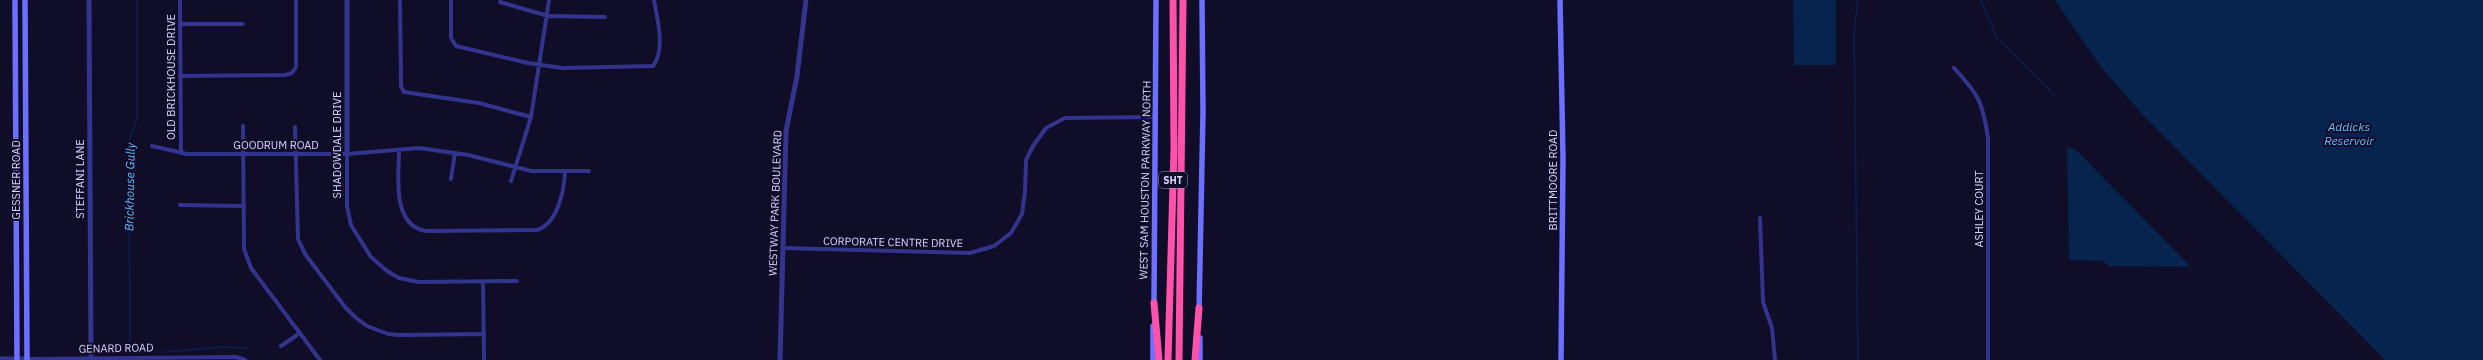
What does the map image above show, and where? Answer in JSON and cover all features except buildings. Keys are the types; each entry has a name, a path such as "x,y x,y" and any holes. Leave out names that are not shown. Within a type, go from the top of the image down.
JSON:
{"highway":[{"name":"SHT","path":"1168,360 1174,149 1173,0"},
{"name":"SHT","path":"1179,360 1183,0"},
{"path":"1154,303 1159,360"},
{"path":"1195,360 1199,308"}],"main road":[{"name":"GESSNER ROAD","path":"14,0 17,359"},
{"name":"GESSNER ROAD","path":"25,0 27,359"},
{"name":"WEST SAM HOUSTON PARKWAY NORTH","path":"1153,360 1156,0"},
{"path":"1200,360 1199,308 1203,112 1202,0"},
{"name":"BRITTMOORE ROAD","path":"1560,0 1564,152 1561,360"}],"street":[{"name":"STEFFANI LANE","path":"89,0 91,358"},
{"name":"OLD BRICKHOUSE DRIVE","path":"180,0 181,153"},
{"path":"180,76 285,75 292,73 296,67 296,0"},
{"name":"SHADOWDALE DRIVE","path":"347,0 347,206 351,225 371,256 392,274 419,282 483,282"},
{"path":"400,0 401,86 404,92 479,103 531,117"},
{"path":"451,0 451,38 453,43 540,65 562,68 653,66 657,61 659,39 654,0"},
{"path":"511,181 531,117 548,16 549,0"},
{"name":"WESTWAY PARK BOULEVARD","path":"780,360 786,131 797,76 806,0"},
{"path":"500,2 548,16 605,17"},
{"path":"180,24 243,24"},
{"name":"ASHLEY COURT","path":"1954,68 1975,90 1984,112 1988,138 1988,360"},
{"name":"CORPORATE CENTRE DRIVE","path":"784,248 970,253 994,246 1011,233 1022,214 1026,192 1026,160 1032,146 1046,128 1065,118 1155,117"},
{"path":"244,126 244,249 251,268 320,360"},
{"path":"295,127 298,239 305,254 328,285 355,317 377,331 399,335 484,334"},
{"name":"GOODRUM ROAD","path":"152,146 181,153 244,154 347,154 419,148 455,153 531,171 589,171"},
{"path":"399,150 400,207 414,226 425,231 530,230 544,228 552,220 562,193 565,172"},
{"path":"451,179 455,153"},
{"path":"180,206 244,206"},
{"path":"1760,218 1762,296 1772,328 1775,360"},
{"path":"484,360 483,282 517,281"},
{"path":"281,346 300,333"},
{"name":"GENARD ROAD","path":"0,359 231,357 245,360"}],"water":[{"path":"1793,0 1836,0 1836,65 1794,65"},
{"name":"Addicks Reservoir","path":"2055,0 2483,0 2483,360 2385,360 2142,114 2101,67"},
{"path":"2069,147 2076,150 2191,267 2109,266 2103,261 2069,260 2067,150"}],"waterway":[{"name":"Brickhouse Gully","path":"137,0 137,118 129,141 130,346 134,353 155,352"},
{"path":"1858,0 1854,32 1858,360"},
{"path":"1981,0 1997,38 2054,95"},
{"name":"Brickhouse Gully","path":"164,352 224,347 249,348"}]}
